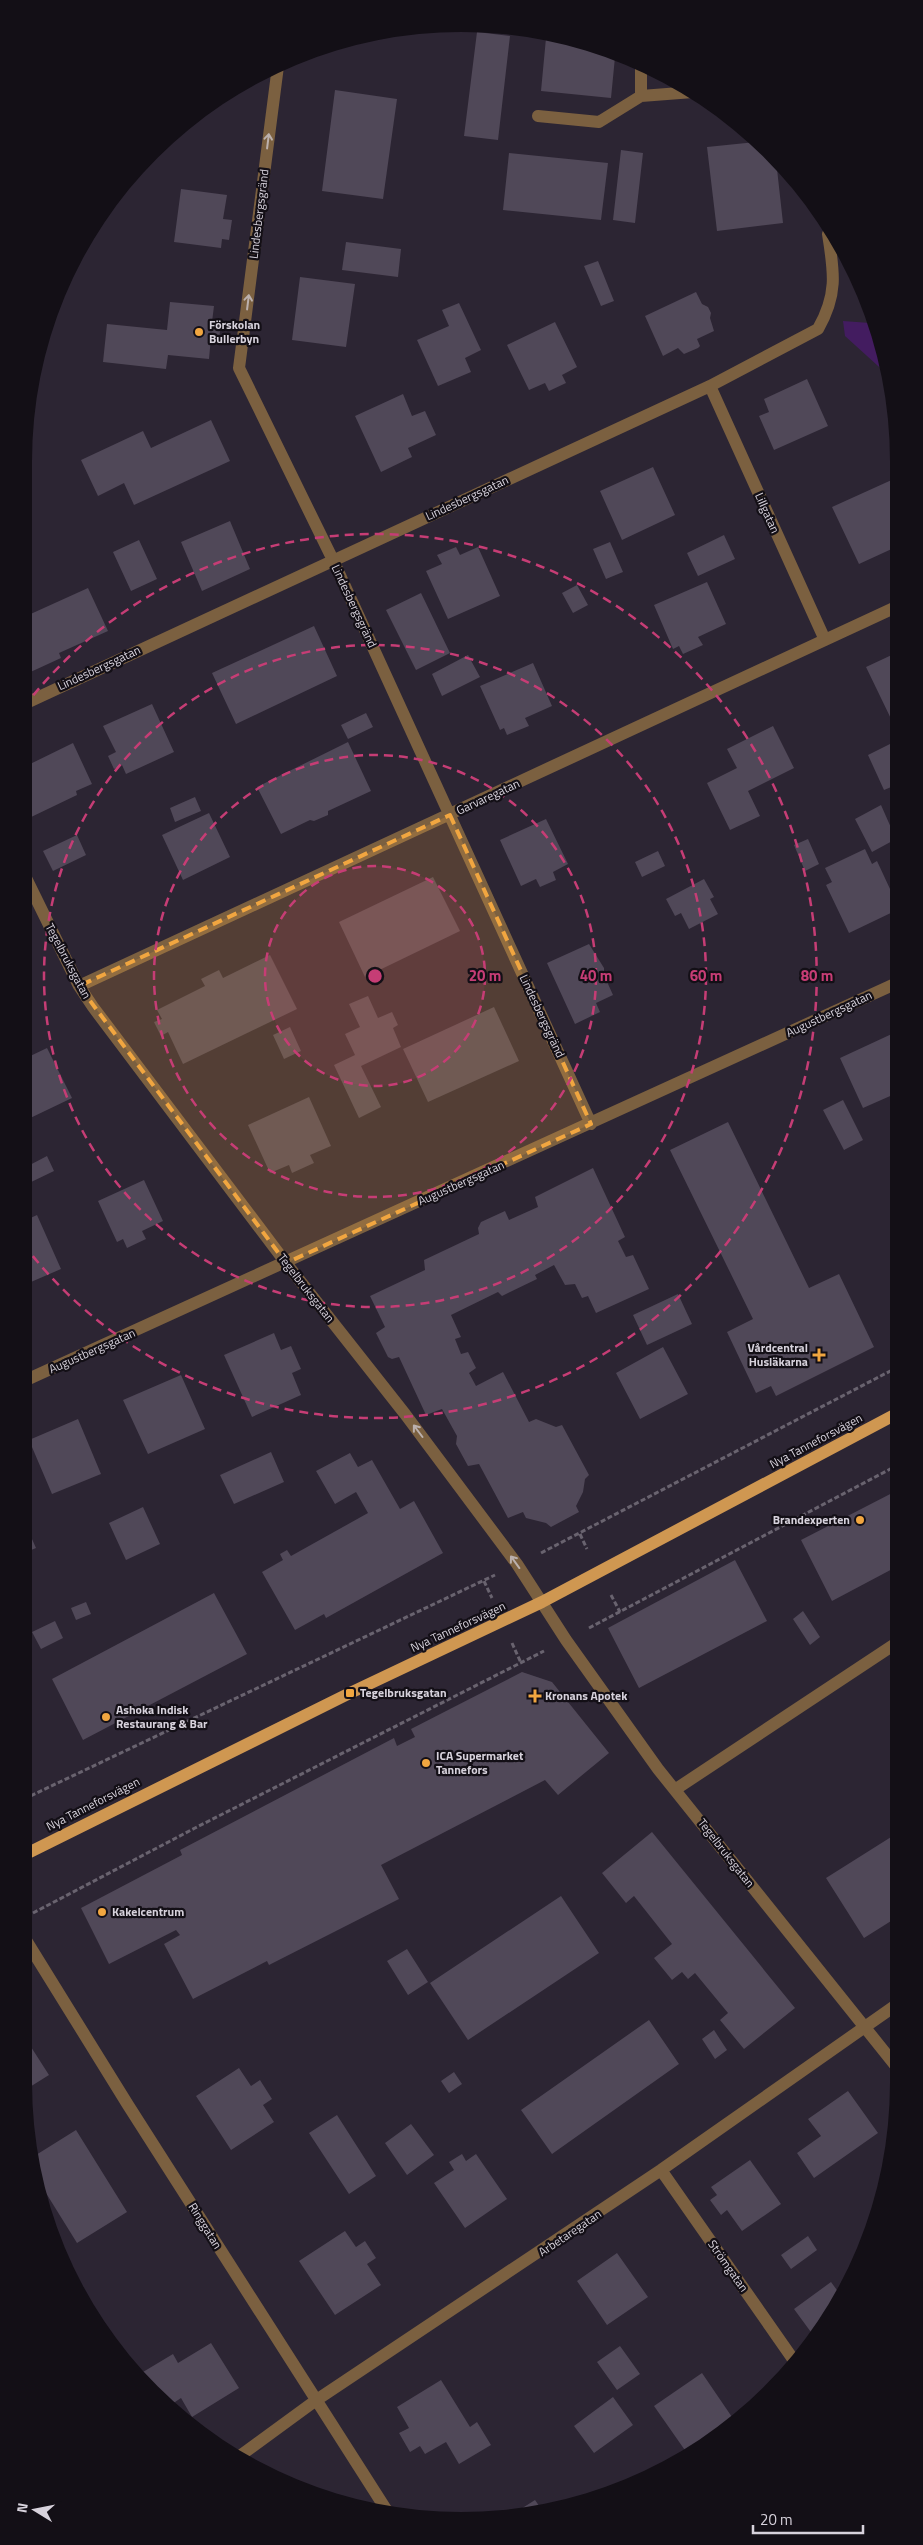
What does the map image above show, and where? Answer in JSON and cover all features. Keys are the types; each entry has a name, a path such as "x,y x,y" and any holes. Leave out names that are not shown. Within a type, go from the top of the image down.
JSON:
{"main road":[{"name":"Nya Tanneforsvägen","path":"32,1851 350,1693 542,1602 890,1417"}],"street":[{"path":"641,72 641,96"},
{"name":"Lindesbergsgränd","path":"277,75 239,368 333,560 591,1124"},
{"path":"538,116 598,122 641,96 681,93"},
{"name":"Lindesbergsgatan","path":"32,700 710,386 818,329 828,313 833,293 834,271 829,241"},
{"name":"Lillgatan","path":"710,386 825,640"},
{"name":"Garvaregatan","path":"79,986 890,610"},
{"name":"Tegelbruksgatan","path":"32,890 79,986 286,1264 405,1414 517,1564 566,1640 658,1769 676,1789 890,2059"},
{"name":"Augustbergsgatan","path":"32,1377 286,1264 890,986"},
{"path":"676,1789 890,1647"},
{"name":"Ringgatan","path":"32,1950 382,2505"},
{"name":"Arbetaregatan","path":"244,2453 316,2401 661,2170 890,2008"},
{"name":"Strömgatan","path":"661,2170 792,2357"}],"path":[{"path":"32,1795 580,1534 890,1371"},
{"path":"32,1914 195,1828 566,1640 890,1470"}],"highlighted area":[{"path":"450,815 591,1124 286,1263 79,986"}],"shaded area":[{"path":"843,321 868,323 880,368 845,336"}],"building":[{"path":"477,33 510,36 498,140 464,136"},
{"path":"546,41 573,47 615,61 611,98 541,91"},
{"path":"335,90 397,99 383,199 322,191"},
{"path":"748,143 765,158 777,172 783,223 717,231 707,147"},
{"path":"621,150 643,153 635,223 613,220"},
{"path":"509,153 608,163 601,220 503,210"},
{"path":"181,189 227,195 223,219 232,220 229,240 222,239 221,248 174,242"},
{"path":"346,242 401,249 398,277 342,270"},
{"path":"598,261 614,301 601,306 584,266"},
{"path":"300,277 355,284 346,347 292,340"},
{"path":"696,292 702,304 708,307 711,313 710,318 714,331 697,339 700,346 698,348 684,354 678,348 663,356 645,316"},
{"path":"170,302 214,306 212,322 221,323 219,339 211,337 209,359 168,355 166,369 103,362 107,324 167,330"},
{"path":"459,303 481,350 465,358 471,372 438,386 417,340 449,326 442,310"},
{"path":"555,322 577,367 562,375 566,383 549,391 545,383 529,390 507,345"},
{"path":"807,379 828,426 774,450 759,416 769,412 764,399"},
{"path":"403,394 412,416 425,411 436,435 408,448 412,457 381,472 355,416"},
{"path":"211,420 230,461 134,505 124,483 98,496 81,460 143,431 151,448"},
{"path":"653,467 675,515 622,540 600,491"},
{"path":"890,481 890,550 859,564 832,507"},
{"path":"230,521 250,569 202,591 181,542"},
{"path":"724,535 735,559 698,576 687,553"},
{"path":"139,540 157,579 131,591 113,552"},
{"path":"610,542 623,572 606,579 593,549"},
{"path":"456,547 460,555 478,547 500,596 448,619 426,571 442,564 437,555"},
{"path":"707,582 726,624 698,637 703,645 683,654 679,646 673,649 654,605"},
{"path":"577,585 588,605 573,613 562,593"},
{"path":"88,588 108,631 59,653 61,658 32,671 32,613"},
{"path":"421,593 450,653 416,670 386,610"},
{"path":"314,626 337,676 236,724 212,673"},
{"path":"468,655 480,677 442,696 432,674"},
{"path":"890,656 890,717 866,667"},
{"path":"533,663 552,706 525,718 529,726 507,735 504,728 500,730 480,686"},
{"path":"152,704 174,752 126,774 122,765 114,769 108,756 116,752 103,726"},
{"path":"366,713 373,727 348,739 341,725"},
{"path":"773,726 794,768 748,791 760,816 730,830 707,783 737,768 727,749"},
{"path":"348,742 371,791 328,811 328,815 314,821 310,820 281,834 257,787"},
{"path":"73,743 92,784 76,791 77,795 32,817 32,763"},
{"path":"890,744 890,788 884,790 868,755"},
{"path":"195,797 201,811 175,822 170,808"},
{"path":"881,805 890,825 890,842 872,852 855,819"},
{"path":"209,813 230,857 183,880 162,835"},
{"path":"546,819 568,864 553,872 556,880 540,887 536,879 521,886 500,840"},
{"path":"77,835 86,855 53,871 43,851"},
{"path":"808,839 819,864 805,871 794,845"},
{"path":"865,849 872,864 877,861 890,889 890,913 849,933 826,885 832,882 825,868"},
{"path":"658,851 665,866 642,877 635,862"},
{"path":"433,877 460,931 365,977 339,922"},
{"path":"704,879 714,897 710,899 718,914 689,929 681,913 675,916 666,899"},
{"path":"589,944 604,968 604,975 613,995 596,1003 600,1012 575,1024 547,963"},
{"path":"270,955 297,1009 183,1064 168,1032 161,1036 154,1022 162,1019 157,1010 205,986 201,979 219,970 223,978"},
{"path":"368,996 378,1018 392,1012 398,1025 393,1028 401,1047 361,1066 381,1107 359,1118 334,1065 355,1055 345,1034 360,1027 349,1004"},
{"path":"494,1007 519,1061 428,1102 403,1049"},
{"path":"290,1027 301,1051 284,1059 273,1035"},
{"path":"890,1035 890,1096 863,1108 840,1058"},
{"path":"47,1048 72,1098 32,1117 32,1055"},
{"path":"309,1097 331,1146 310,1155 314,1163 292,1173 289,1165 270,1173 248,1125"},
{"path":"843,1100 863,1140 844,1150 823,1110"},
{"path":"728,1122 809,1288 839,1274 874,1347 776,1396 771,1386 756,1393 727,1332 753,1319 670,1150"},
{"path":"47,1156 54,1171 32,1182 32,1164"},
{"path":"593,1168 625,1237 618,1241 626,1257 633,1255 649,1289 596,1313 588,1296 582,1298 575,1284 565,1285 554,1265 535,1275 537,1279 502,1296 498,1292 451,1315 461,1337 455,1339 461,1354 468,1352 476,1368 469,1373 476,1386 503,1372 529,1422 536,1419 556,1427 562,1425 589,1475 585,1479 583,1492 576,1506 579,1512 551,1527 546,1523 526,1518 523,1512 508,1518 479,1464 468,1466 456,1444 457,1436 442,1409 426,1415 399,1357 392,1359 388,1357 376,1333 385,1327 370,1296 425,1270 424,1260 479,1234 478,1228 481,1222 505,1211 509,1220 538,1207 535,1197"},
{"path":"144,1180 163,1221 142,1231 146,1239 127,1248 123,1239 117,1242 98,1201"},
{"path":"37,1215 61,1269 32,1282 32,1217"},
{"path":"678,1294 692,1324 647,1345 633,1315"},
{"path":"274,1333 281,1350 291,1346 301,1369 292,1373 301,1395 252,1417 224,1355"},
{"path":"663,1347 688,1394 640,1419 616,1373"},
{"path":"181,1375 205,1429 148,1454 123,1400"},
{"path":"78,1419 101,1474 52,1494 32,1447 32,1439"},
{"path":"271,1452 284,1482 234,1504 220,1475"},
{"path":"350,1453 358,1467 372,1460 400,1509 414,1501 443,1553 326,1618 324,1614 295,1630 262,1572 283,1560 280,1554 287,1550 291,1556 368,1513 356,1492 335,1504 316,1471"},
{"path":"890,1494 890,1570 832,1601 801,1540"},
{"path":"143,1507 160,1544 126,1560 109,1523"},
{"path":"32,1539 36,1548 32,1550"},
{"path":"735,1560 767,1621 639,1688 608,1628"},
{"path":"214,1593 247,1654 83,1740 52,1679"},
{"path":"86,1602 91,1614 76,1620 71,1608"},
{"path":"803,1611 820,1637 810,1645 793,1619"},
{"path":"55,1621 63,1638 41,1649 32,1632"},
{"path":"522,1672 552,1682 609,1753 558,1795 545,1780 381,1865 399,1899 269,1965 267,1961 193,1999 164,1944 180,1935 176,1930 109,1964 81,1908 182,1855 180,1850 394,1738 397,1746 415,1737 411,1729"},
{"path":"652,1832 795,2008 744,2049 720,2020 728,2013 695,1973 688,1979 682,1972 672,1980 654,1958 672,1944 634,1896 626,1903 602,1873"},
{"path":"890,1838 890,1922 864,1938 826,1878"},
{"path":"561,1896 599,1953 468,2040 430,1983"},
{"path":"407,1949 428,1982 408,1995 387,1961"},
{"path":"649,2020 679,2064 552,2154 521,2110"},
{"path":"714,2030 727,2050 715,2059 702,2039"},
{"path":"32,2048 49,2075 32,2086"},
{"path":"239,2068 251,2086 260,2080 272,2099 263,2105 274,2122 231,2150 196,2096"},
{"path":"454,2072 462,2084 449,2093 441,2081"},
{"path":"848,2091 878,2133 814,2178 797,2153 821,2136 808,2119"},
{"path":"337,2115 376,2176 349,2194 309,2133"},
{"path":"411,2124 434,2155 407,2175 385,2143"},
{"path":"76,2130 127,2212 77,2243 47,2194 39,2153"},
{"path":"462,2154 466,2161 476,2154 507,2199 465,2228 434,2183 454,2170 449,2162"},
{"path":"750,2160 781,2204 742,2231 727,2210 721,2215 710,2200 717,2195 711,2187"},
{"path":"345,2231 356,2247 365,2241 376,2258 367,2264 381,2285 335,2315 299,2261"},
{"path":"808,2236 817,2250 791,2269 781,2255"},
{"path":"617,2253 648,2297 607,2325 577,2281"},
{"path":"831,2282 837,2290 811,2332 794,2309"},
{"path":"211,2343 239,2388 192,2417 181,2398 175,2402 144,2371 173,2354 178,2363"},
{"path":"620,2346 640,2374 617,2390 597,2362"},
{"path":"702,2373 732,2417 685,2450 654,2406"},
{"path":"441,2380 470,2427 477,2422 491,2445 459,2464 446,2442 425,2454 420,2446 410,2452 399,2433 409,2428 397,2407"},
{"path":"613,2397 633,2425 594,2453 574,2426"},
{"path":"535,2500 539,2505 522,2508"}],"place":[{"name":"Förskolan Bullerbyn","path":"199,332"},
{"name":"Vårdcentral Husläkarna","path":"819,1355"},
{"name":"Brandexperten","path":"860,1520"},
{"name":"Tegelbruksgatan","path":"350,1693"},
{"name":"Kronans Apotek","path":"535,1696"},
{"name":"Ashoka Indisk Restaurang & Bar","path":"106,1717"},
{"name":"ICA Supermarket Tannefors","path":"426,1763"},
{"name":"Kakelcentrum","path":"102,1912"}]}
